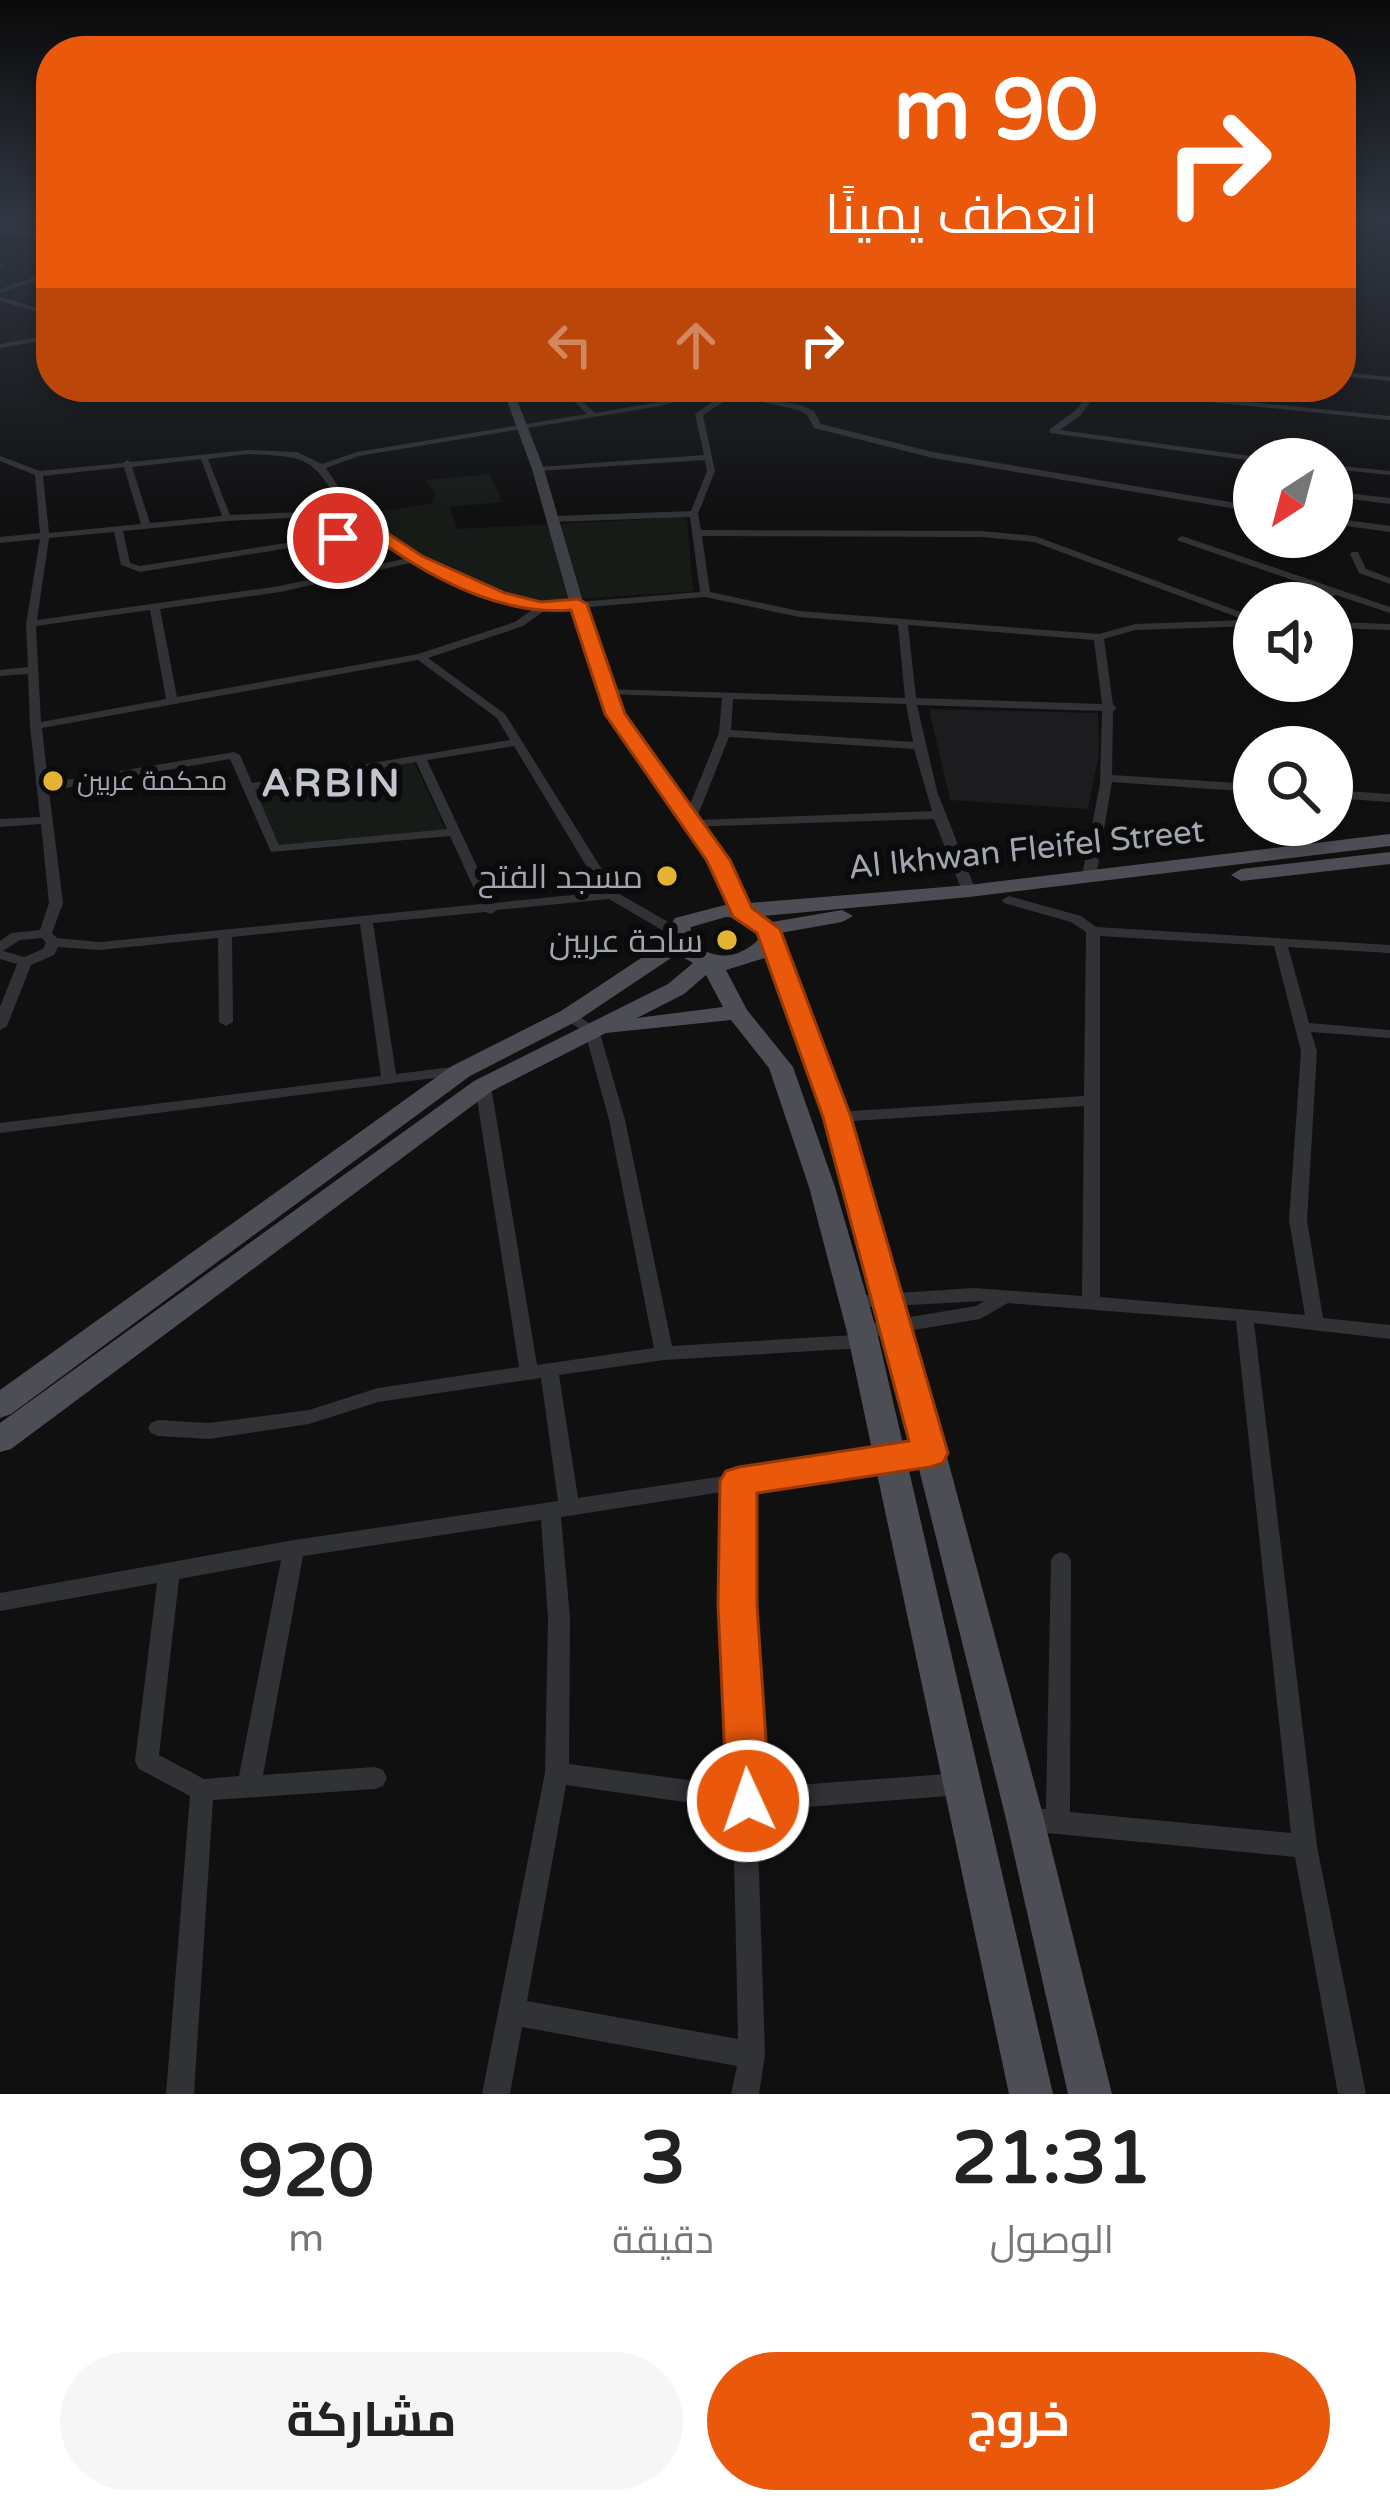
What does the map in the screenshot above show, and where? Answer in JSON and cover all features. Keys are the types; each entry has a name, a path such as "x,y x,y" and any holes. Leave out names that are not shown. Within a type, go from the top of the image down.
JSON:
{"main road":[{"path":"513,402 615,714 688,824 718,860 741,912 769,934 837,1117 873,1321 889,1458 1031,2094"},
{"name":"Al Ikhwan Fleifel Street","path":"581,1023 678,938 694,916 969,891 1390,840"},
{"name":"Al Ikhwan Fleifel Street","path":"581,1023 676,989 710,961 753,957 769,934 821,918 1390,859"},
{"path":"678,938 696,957 710,961 737,1012 781,1067 873,1321 930,1453 1042,1821 1090,2094"},
{"path":"0,1406 472,1079 581,1023 737,1012"},
{"path":"0,1441 472,1079"}],"street":[{"path":"0,346 36,340"},
{"path":"1356,376 1390,379"},
{"path":"579,402 593,415"},
{"path":"321,467 357,454 668,402"},
{"path":"705,594 694,514 711,471 699,414 706,402"},
{"path":"772,402 811,412 817,426 933,455 1233,505"},
{"path":"1086,402 1053,430 1233,456"},
{"path":"1228,402 1390,418"},
{"path":"0,458 39,475 203,455 297,454 321,467 351,512 416,560 499,597 541,608 705,594 799,614 1099,637 1136,627 1233,622"},
{"path":"203,455 226,518"},
{"path":"538,469 708,457"},
{"path":"127,462 146,526"},
{"path":"1353,469 1390,472"},
{"path":"0,1026 25,962 49,952 56,903 36,727 31,624 45,536 39,475"},
{"path":"1353,497 1390,501"},
{"path":"0,540 226,518 351,512"},
{"path":"554,519 694,514"},
{"path":"1353,524 1390,529"},
{"path":"118,529 126,565 140,568 377,531"},
{"path":"696,533 982,534 1036,539 1233,613"},
{"path":"1182,539 1311,582"},
{"path":"1355,554 1361,571 1390,581"},
{"path":"31,624 280,590 416,560"},
{"path":"1371,603 1390,594"},
{"path":"1353,596 1390,610"},
{"path":"155,608 172,701"},
{"path":"36,727 420,657 519,624 541,608"},
{"path":"903,622 907,702 936,815 969,891"},
{"path":"1353,626 1390,627"},
{"path":"1089,876 1110,778 1111,707 1099,637"},
{"path":"420,657 501,716 611,895 678,938"},
{"path":"0,673 33,670"},
{"path":"607,691 1111,707"},
{"path":"728,695 725,733 688,824 936,815"},
{"path":"725,733 918,746"},
{"path":"248,788 516,742"},
{"path":"43,788 234,755 274,849 453,832"},
{"path":"420,758 491,910"},
{"path":"1110,778 1233,787"},
{"path":"1353,796 1390,799"},
{"path":"0,823 47,820"},
{"path":"25,962 0,951 16,936 100,946 611,895"},
{"path":"1010,900 1076,919 1093,931 1390,950"},
{"path":"366,921 389,1080"},
{"path":"1090,1302 1093,931"},
{"path":"225,934 226,1022"},
{"path":"1280,942 1309,1065 1298,1220 1316,1323"},
{"path":"581,1023 617,1120 664,1353"},
{"path":"1302,1027 1390,1034"},
{"path":"0,1128 389,1080 472,1079 539,1371 559,1509 557,1773 496,2094"},
{"path":"837,1117 1089,1101"},
{"path":"873,1321 974,1294 1244,1315 1390,1332"},
{"path":"158,1428 209,1431 309,1417 378,1395 873,1321 980,1312 1000,1299"},
{"path":"1244,1315 1305,1846 1352,2094"},
{"path":"0,1602 294,1549 930,1453"},
{"path":"739,1481 738,1605 748,1801 752,2055 745,2094"},
{"path":"249,1786 294,1549"},
{"path":"1061,1561 1042,1821 1305,1846"},
{"path":"169,1572 148,1761 202,1790 374,1778"},
{"path":"557,1773 748,1801 963,1784"},
{"path":"180,2094 202,1790"},
{"path":"512,2012 752,2055"}],"shaded area":[{"path":"490,474 502,502 449,507 458,529 687,517 693,591 539,602 504,594 423,558 365,513 431,504 435,494 426,480"},
{"path":"929,709 1098,713 1099,754 1088,809 950,800"},
{"path":"414,762 445,829 280,846 255,789"}],"place":[{"name":"محكمة عربين","path":"53,781"},
{"name":"مسجد الفتح","path":"667,876"},
{"name":"ساحة عربين","path":"727,940"}],"district":[{"name":"ARBIN","path":"332,782"}],"route":[{"path":"338,538 377,531 416,560 499,597 541,608 578,604 615,714 688,824 718,860 741,912 768,929 837,1117 930,1453 739,1481 738,1605 748,1801"}]}
